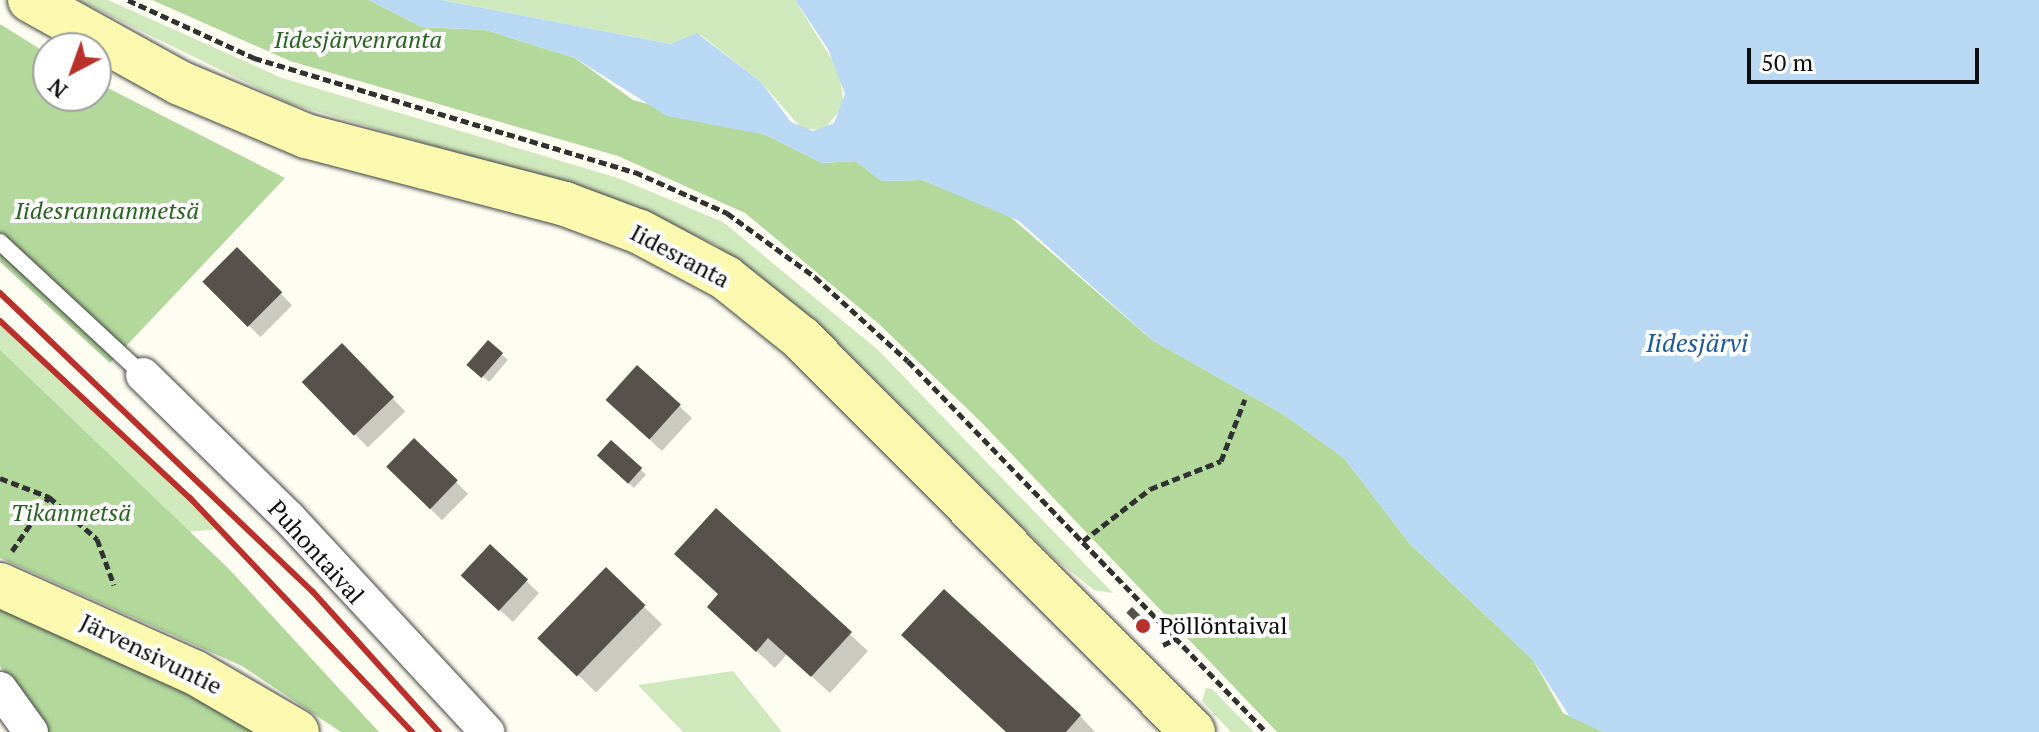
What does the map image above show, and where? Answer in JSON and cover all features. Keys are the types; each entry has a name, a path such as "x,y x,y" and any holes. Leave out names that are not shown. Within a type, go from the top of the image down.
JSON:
{"main road":[{"name":"Iidesranta","path":"30,0 180,83 306,136 565,204 640,232 726,278 801,338 1193,732"},
{"name":"Järvensivuntie","path":"4,570 194,672 297,732"}],"street":[{"name":"Puhontaival","path":"143,375 289,518 487,732"},
{"path":"0,689 31,732"}],"lane":[{"path":"0,242 143,375"}],"path":[{"path":"1083,541 1150,489 1221,461 1245,399"},
{"path":"0,478 49,497 97,539 114,585"},
{"path":"4,570 49,497"},
{"path":"1170,644 1176,639"}],"green space":[{"path":"78,0 108,0 282,78 618,178 723,222 878,350 1113,593 1094,590 1051,556 834,339 716,245 611,198 288,103"},
{"name":"Iidesjärvenranta","path":"152,0 369,0 422,27 486,30 575,58 633,100 766,135 822,163 855,161 882,181 922,180 1007,214 1152,340 1283,414 1344,458 1410,544 1533,660 1563,713 1604,732 1277,732 979,420 879,324 745,213 618,156 290,61"},
{"path":"442,0 795,0 839,71 844,106 824,129 802,129 761,82 701,35 671,44"},
{"name":"Iidesrannanmetsä","path":"0,24 32,44 32,112 112,112 112,90 285,178 110,363 0,262"},
{"path":"0,321 221,529 163,534 0,378"},
{"name":"Tikanmetsä","path":"0,350 229,569 379,732 341,732 242,666 0,558"},
{"path":"0,604 178,687 253,732 48,732 0,666"},
{"path":"733,671 782,732 683,732 638,685"},
{"path":"1206,688 1212,689 1254,732 1231,732 1202,701"}],"water":[{"name":"Iidesjärvi","path":"369,0 442,0 671,44 697,33 761,82 791,122 813,131 834,123 845,94 828,49 795,0 2039,0 2039,732 1604,732 1570,717 1533,660 1410,544 1344,458 1283,414 1152,340 1019,221 922,180 882,181 855,161 822,163 766,135 667,116 575,58 486,30 422,27"}],"building":[{"path":"237,247 282,292 248,327 202,282"},
{"path":"488,340 503,353 481,378 466,365"},
{"path":"342,343 394,397 354,436 302,382"},
{"path":"637,365 681,404 649,439 606,400"},
{"path":"414,438 458,480 430,509 386,467"},
{"path":"611,440 642,468 628,484 597,456"},
{"path":"716,508 852,632 811,677 768,638 756,652 707,607 718,594 674,554"},
{"path":"490,544 528,579 499,611 461,575"},
{"path":"606,567 646,605 577,676 537,638"},
{"path":"944,589 1081,715 1066,732 1006,732 901,635"},
{"path":"1132,607 1145,620 1139,625 1126,613"}],"railway":[{"path":"0,293 313,592 439,732"},
{"path":"0,321 190,498 412,732"}],"place":[{"name":"Pöllöntaival","path":"1143,626"}]}
